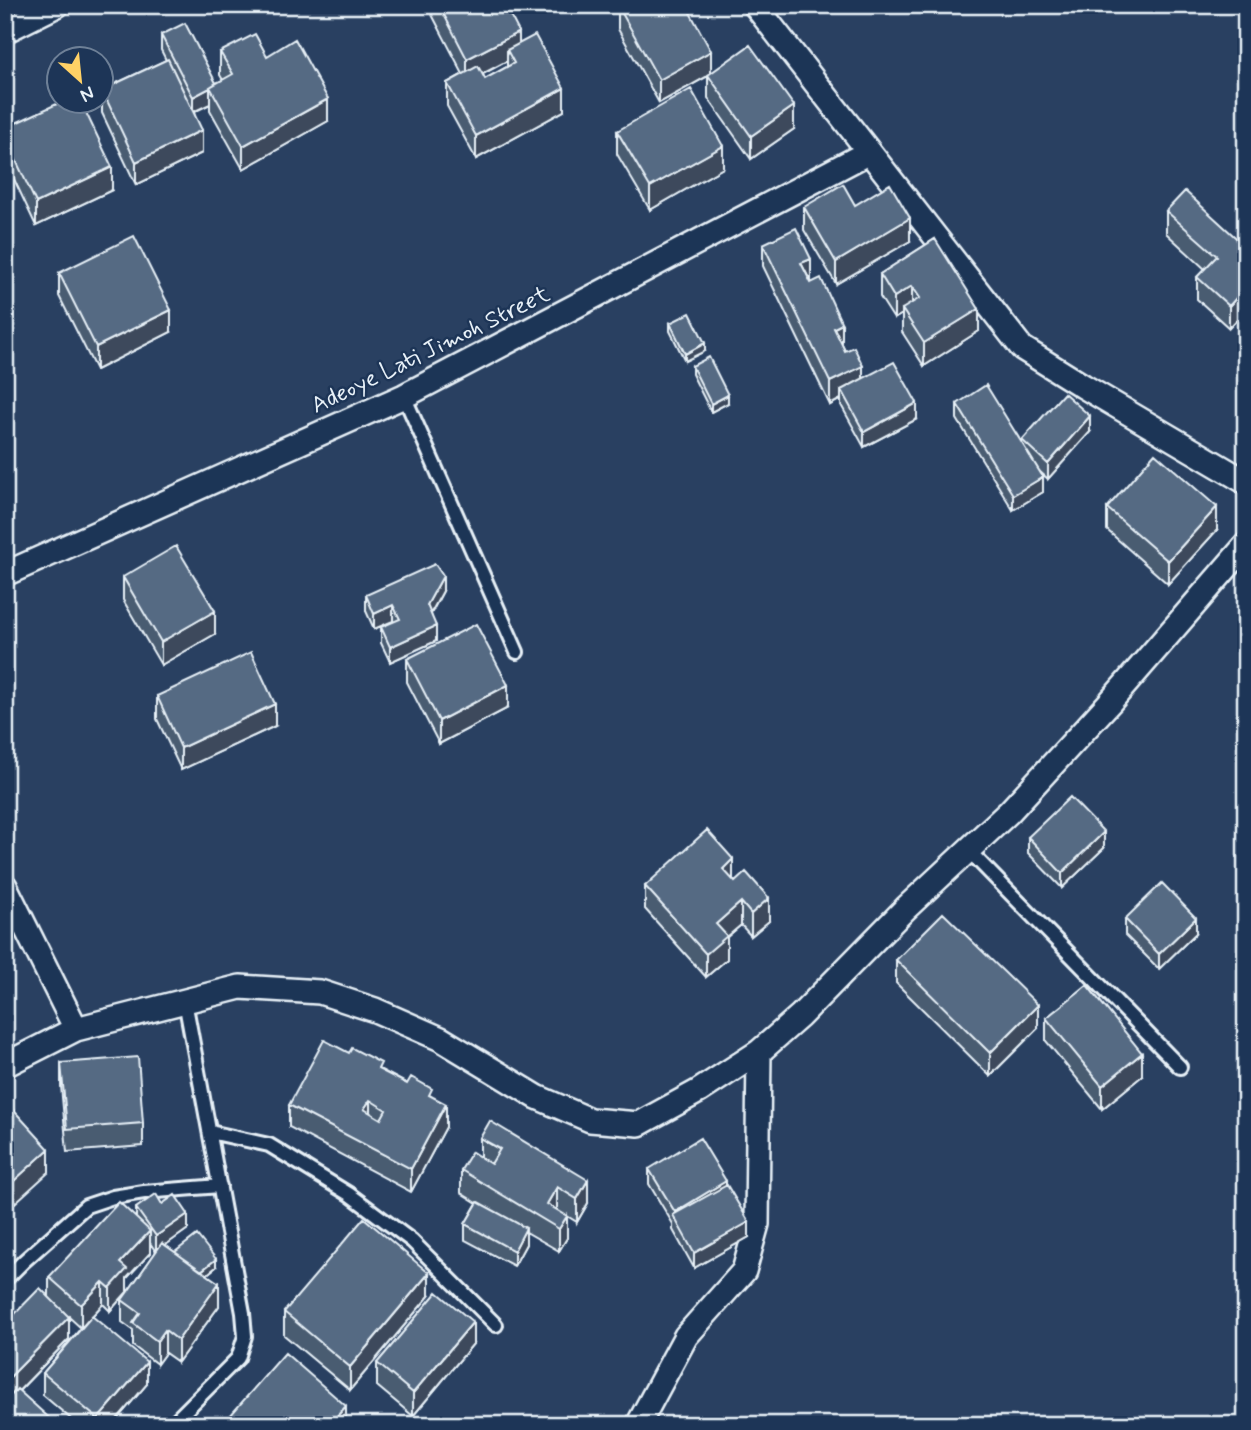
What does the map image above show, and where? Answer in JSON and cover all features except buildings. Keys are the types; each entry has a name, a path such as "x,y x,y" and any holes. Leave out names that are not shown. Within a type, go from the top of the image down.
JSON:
{"street":[{"path":"5,31 57,5"},
{"path":"755,5 1022,348 1246,482"},
{"name":"Adeoye Lati Jimoh Street","path":"5,574 404,396 869,152"},
{"path":"5,1065 76,1029 240,988 320,992 375,1010 441,1039 537,1097 590,1120 639,1124 699,1091 759,1052 800,1016 906,908 1009,812 1110,702 1246,545"},
{"path":"5,886 76,1029"},
{"path":"638,1425 686,1336 744,1271 757,1224 759,1052"}],"lane":[{"path":"404,396 517,652"},
{"path":"968,850 1180,1067"},
{"path":"171,1425 238,1357 245,1336 186,1001"},
{"path":"210,1132 269,1145 349,1194 412,1241 496,1325"},
{"path":"5,1280 86,1206 113,1197 144,1192 220,1186"}]}
